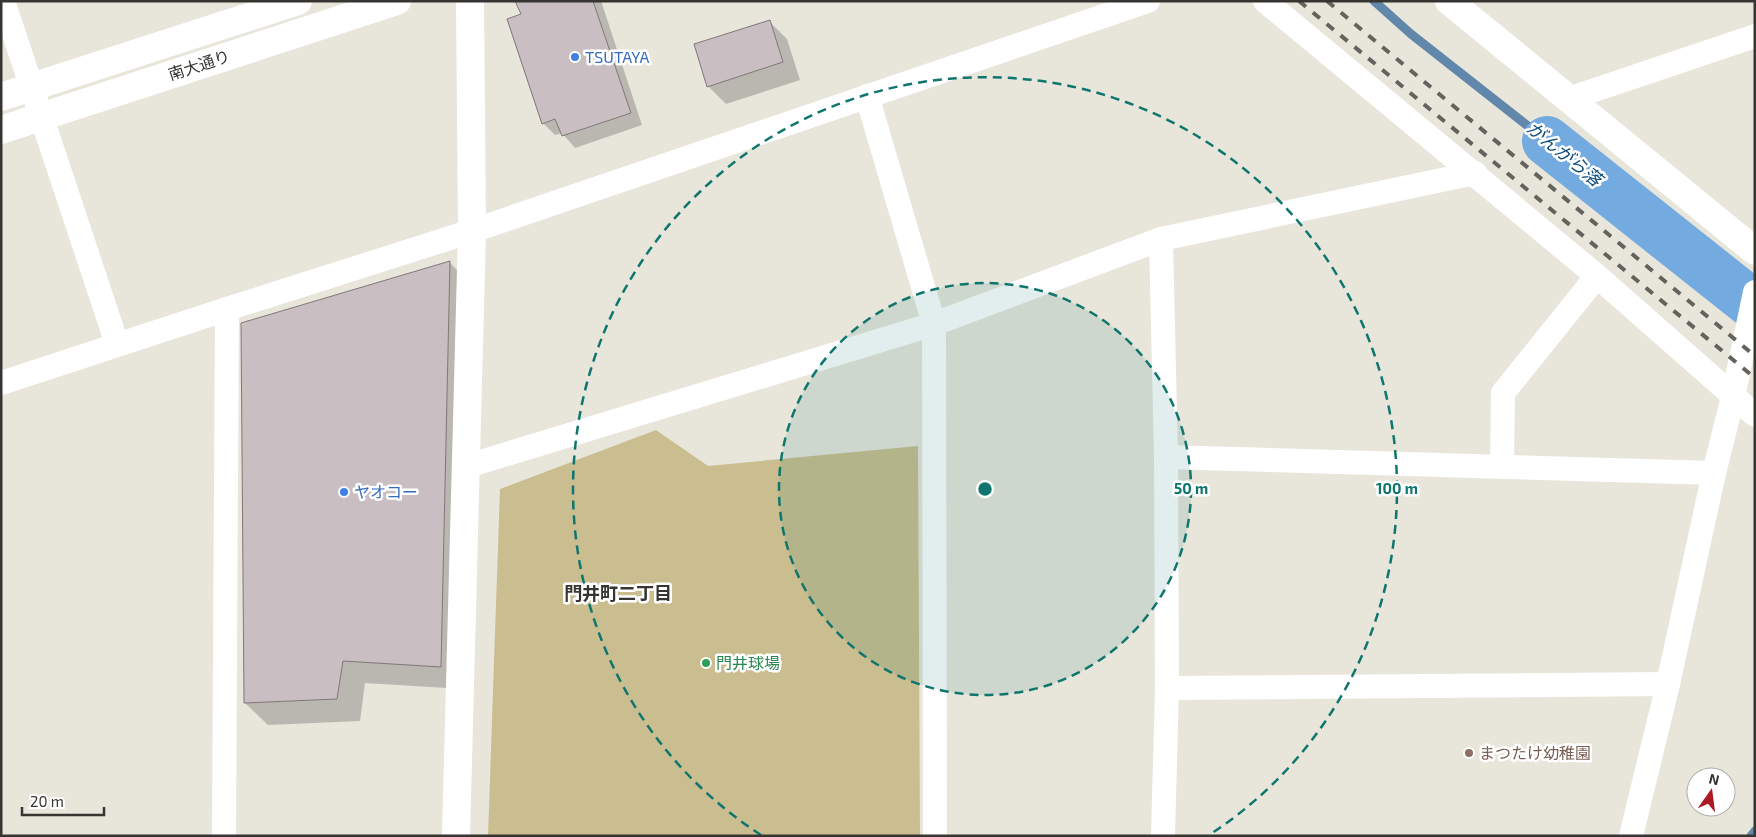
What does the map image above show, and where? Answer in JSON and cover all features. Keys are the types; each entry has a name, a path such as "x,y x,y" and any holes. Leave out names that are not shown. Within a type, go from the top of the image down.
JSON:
{"street":[{"path":"3,1 117,344"},
{"name":"南大通り","path":"1,98 32,86 298,1"},
{"name":"南大通り","path":"1,130 397,1"},
{"path":"456,836 464,467 472,231 470,1"},
{"path":"1,383 472,231 1148,1"},
{"path":"1264,1 1475,173 1597,276 1755,416"},
{"path":"1449,1 1755,251"},
{"path":"1568,99 1755,36"},
{"path":"867,96 934,324 935,836"},
{"path":"464,467 934,324 1160,239 1475,173"},
{"path":"1160,239 1166,457 1167,688 1163,836"},
{"path":"1502,467 1503,393 1597,276"},
{"path":"1631,836 1668,684 1755,292"},
{"path":"224,836 227,309"},
{"path":"1166,457 1714,473"},
{"path":"1167,688 1668,684"}],"shaded area":[{"name":"門井球場","path":"656,430 708,466 918,446 920,836 488,836 500,489"}],"building":[{"path":"515,1 593,1 631,113 562,136 555,119 542,124 507,19 521,14"},
{"path":"770,20 783,62 707,87 694,44"},
{"name":"ヤオコー","path":"450,261 441,667 343,661 337,699 244,703 241,323"}],"waterway":[{"name":"がんがら落","path":"1374,1 1411,34 1547,141"},
{"name":"がんがら落","path":"1547,141 1755,306"},
{"path":"1751,836 1755,831"}],"railway":[{"path":"1299,1 1755,378"},
{"path":"1327,1 1755,356"}],"place":[{"name":"TSUTAYA","path":"575,57"},
{"name":"ヤオコー","path":"344,492"},
{"name":"門井球場","path":"706,663"},
{"name":"まつたけ幼稚園","path":"1469,753"}],"district":[{"name":"門井町二丁目","path":"618,594"}]}
